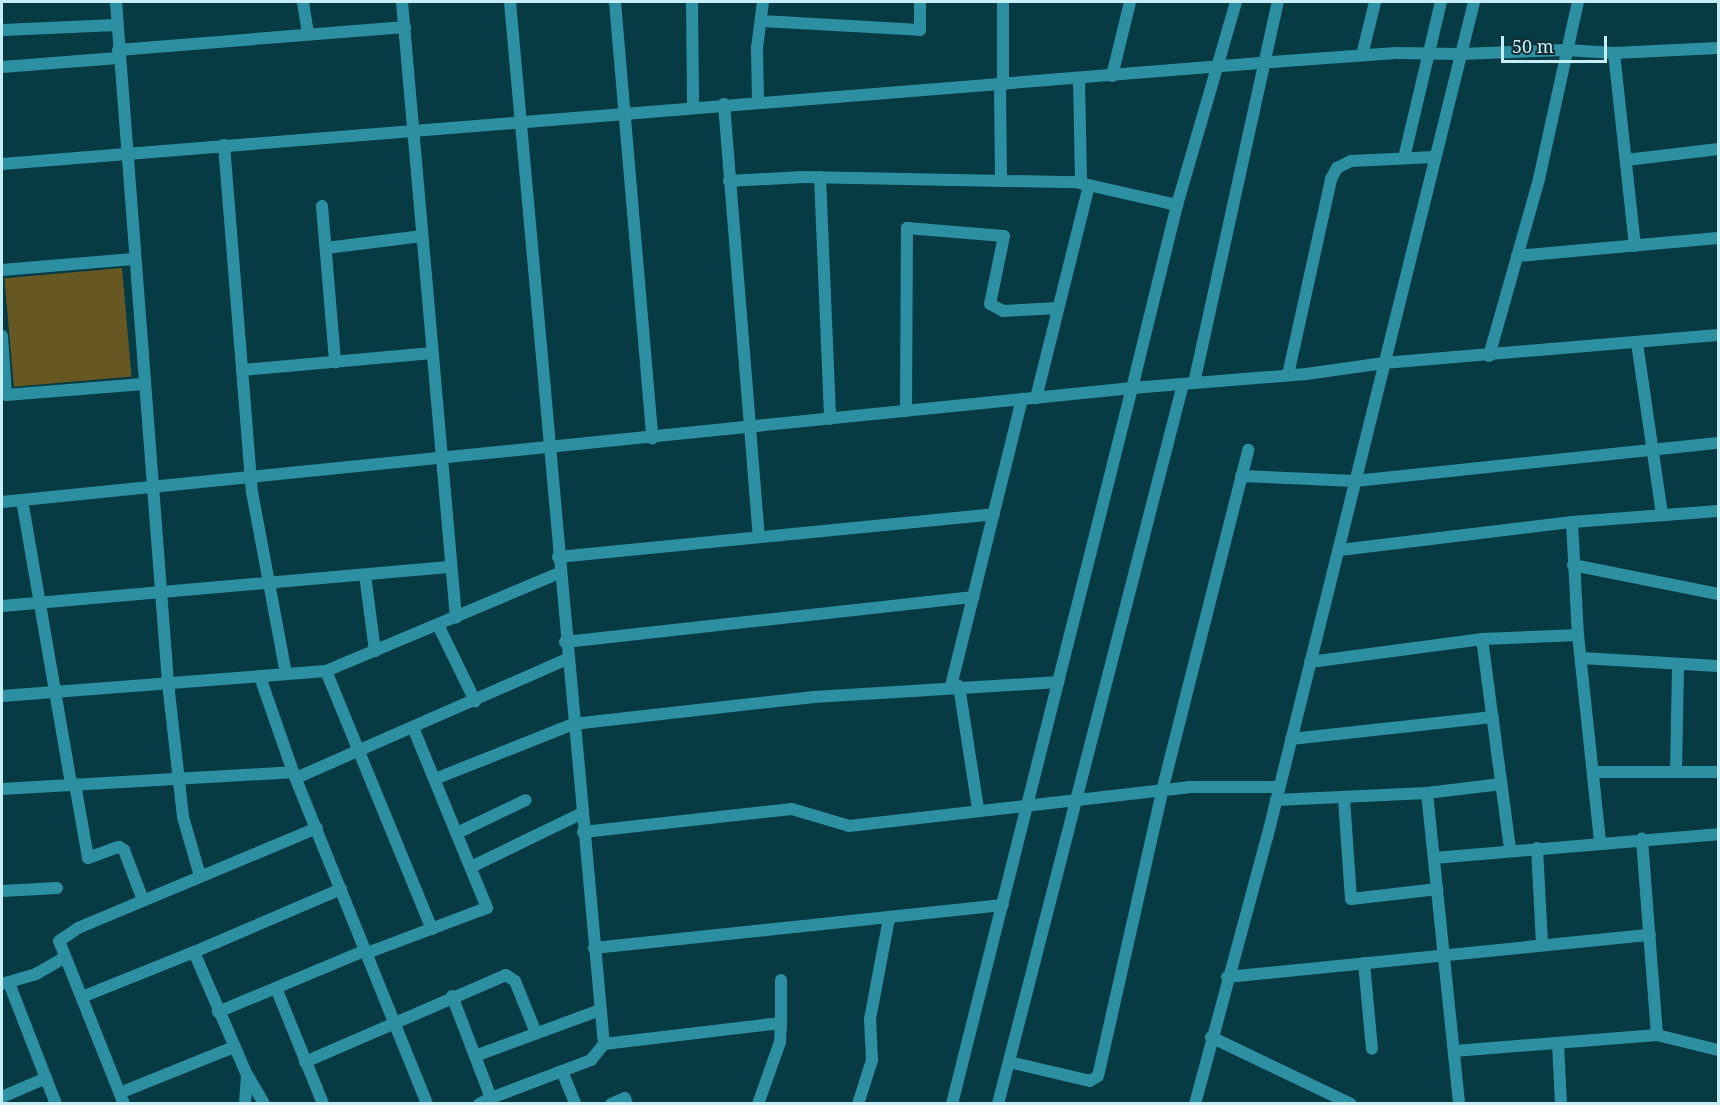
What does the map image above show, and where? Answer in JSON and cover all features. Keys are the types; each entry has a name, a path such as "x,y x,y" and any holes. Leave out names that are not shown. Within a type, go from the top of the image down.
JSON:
{"street":[{"path":"117,2 118,54 133,259 177,778 187,835 200,876"},
{"path":"303,2 308,34"},
{"path":"402,2 456,618"},
{"path":"510,2 565,642 604,1044"},
{"path":"615,2 652,438"},
{"path":"692,2 693,106"},
{"path":"758,102 763,2"},
{"path":"761,21 920,30 920,2"},
{"path":"1001,181 1003,2"},
{"path":"1112,76 1130,2"},
{"path":"952,1104 1177,205 1219,69 1236,2"},
{"path":"999,1104 1074,799 1189,383 1278,2"},
{"path":"1362,55 1375,2"},
{"path":"1404,158 1441,2"},
{"path":"1195,1104 1340,549 1434,157 1474,2"},
{"path":"1489,356 1539,179 1578,2"},
{"path":"2,30 117,25"},
{"path":"2,67 308,34 405,27"},
{"path":"2,164 625,111 1219,69 1362,55 1566,50 1614,53 1719,48"},
{"path":"1614,53 1635,246"},
{"path":"1036,398 1085,185 1079,78"},
{"path":"724,104 759,536"},
{"path":"224,145 251,477 268,584 286,674"},
{"path":"1626,160 1719,149"},
{"path":"1288,375 1331,179 1337,168 1351,161 1434,157"},
{"path":"729,181 820,177 1085,185 1177,205"},
{"path":"820,177 830,419"},
{"path":"322,206 335,362"},
{"path":"906,411 907,228 1004,236 990,304 1003,311 1058,308"},
{"path":"326,248 422,236"},
{"path":"1517,256 1719,238"},
{"path":"2,270 133,259"},
{"path":"2,502 1132,388 1288,375 1384,363 1719,335"},
{"path":"2,336 6,395 144,384"},
{"path":"1636,343 1662,515"},
{"path":"242,370 432,353"},
{"path":"978,808 955,686 1022,399"},
{"path":"1241,476 1356,481 1653,448 1719,443"},
{"path":"1009,1062 1090,1081 1098,1076 1162,791 1248,450"},
{"path":"22,500 88,858 119,847 124,850 144,900"},
{"path":"1340,549 1572,522 1719,511"},
{"path":"558,557 994,513"},
{"path":"1572,522 1578,634 1600,842"},
{"path":"1573,565 1719,594"},
{"path":"2,606 451,567"},
{"path":"2,696 326,671 559,573"},
{"path":"365,575 375,651"},
{"path":"565,642 974,597"},
{"path":"438,625 475,701"},
{"path":"1310,662 1482,639 1578,634"},
{"path":"1482,639 1510,850"},
{"path":"1581,658 1719,666"},
{"path":"2,789 177,778 295,775 413,728 567,659"},
{"path":"1676,772 1678,664"},
{"path":"326,671 432,929"},
{"path":"260,677 295,775 427,1104"},
{"path":"435,780 573,724 955,686 1059,682"},
{"path":"1291,739 1493,717"},
{"path":"218,1012 367,952 487,908 413,728"},
{"path":"1593,772 1719,772"},
{"path":"1276,800 1344,799 1427,793 1502,784"},
{"path":"583,832 792,809 849,826 978,808 1188,787 1279,786"},
{"path":"1427,793 1459,1104"},
{"path":"1344,799 1350,899 1437,889"},
{"path":"457,832 526,800"},
{"path":"471,867 582,813"},
{"path":"234,1047 123,1098 59,941 63,936 144,900 316,828"},
{"path":"1434,858 1600,842 1719,834"},
{"path":"1642,839 1657,1035"},
{"path":"1537,848 1542,945"},
{"path":"2,891 57,888"},
{"path":"82,997 341,889"},
{"path":"594,948 1003,905"},
{"path":"858,1104 872,1060 870,1019 889,918"},
{"path":"1227,977 1650,935"},
{"path":"194,952 247,1076 264,1104"},
{"path":"56,1104 5,984 52,967 64,957"},
{"path":"1364,963 1372,1049"},
{"path":"305,1062 500,976 510,976 537,1034"},
{"path":"758,1104 780,1042 782,980"},
{"path":"276,988 322,1104"},
{"path":"452,996 476,1056 484,1102 591,1060 604,1044 781,1023"},
{"path":"476,1056 600,1010"},
{"path":"1454,1051 1657,1035 1719,1050"},
{"path":"1211,1037 1351,1104"},
{"path":"1558,1044 1561,1104"},
{"path":"562,1071 575,1104"},
{"path":"245,1104 247,1076"},
{"path":"2,1097 46,1078"},
{"path":"611,1104 625,1098 627,1104"}],"shaded area":[{"path":"122,268 131,377 14,387 4,278"}]}
